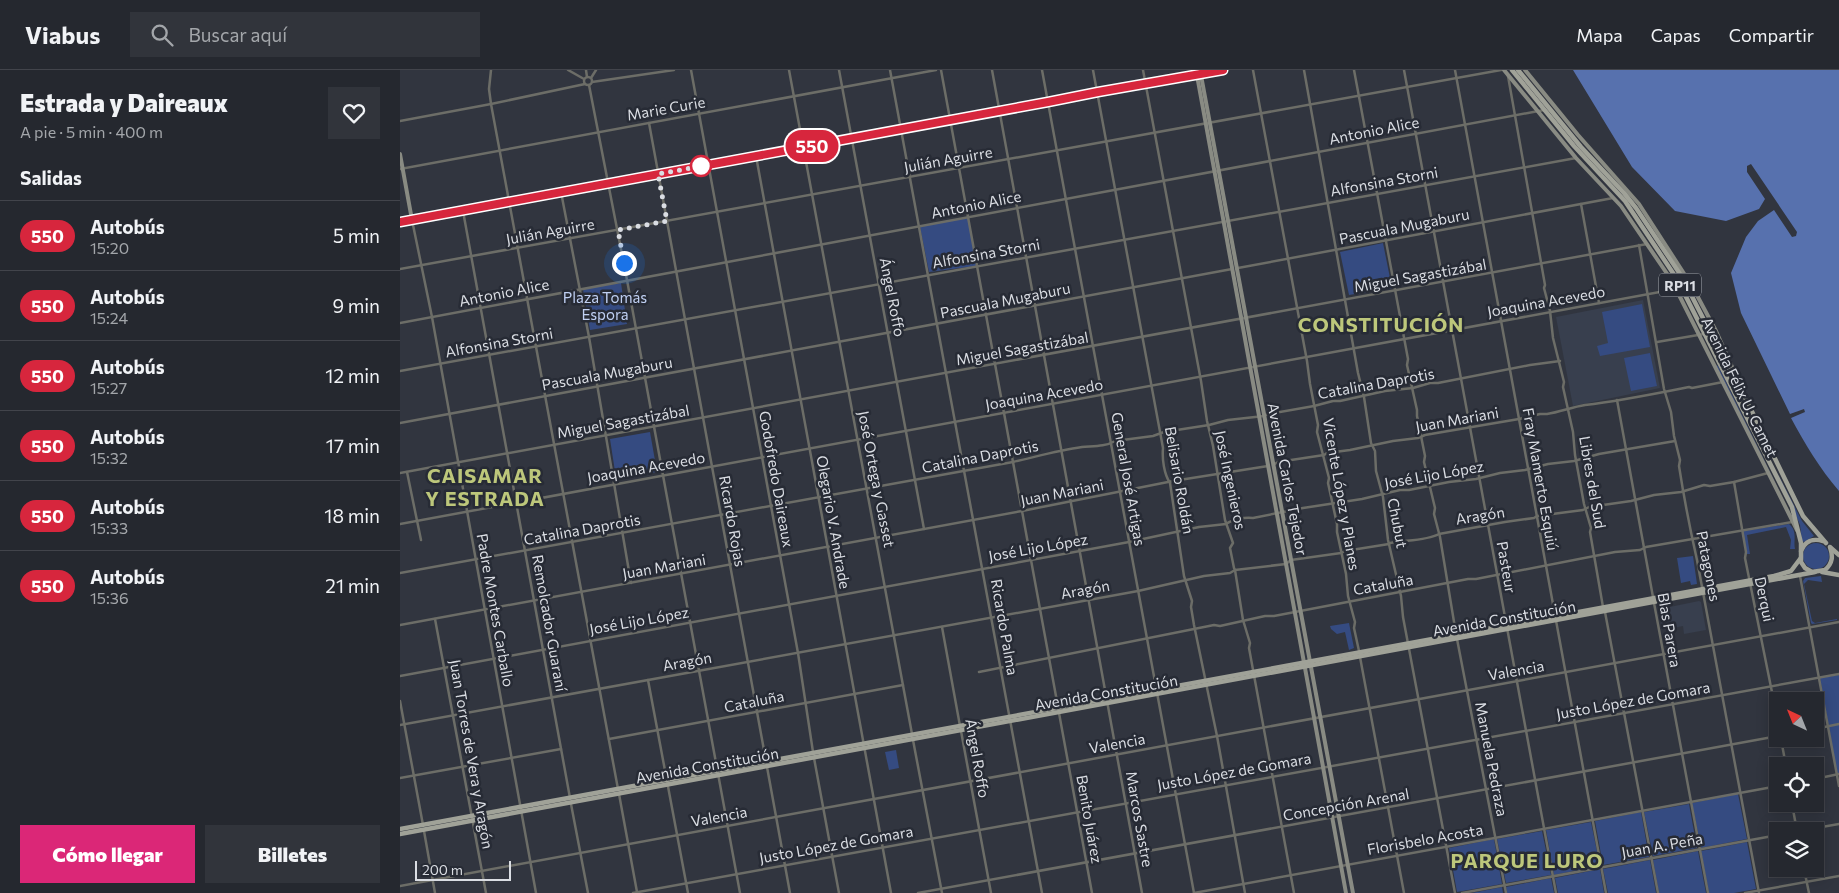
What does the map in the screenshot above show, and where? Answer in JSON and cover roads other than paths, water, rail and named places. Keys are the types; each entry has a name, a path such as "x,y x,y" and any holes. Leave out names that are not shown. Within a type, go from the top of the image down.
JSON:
{"main road":[{"path":"400,222 1146,84 1198,72 1224,70"},
{"name":"Avenida Félix U. Camet","path":"1502,70 1576,158 1615,198 1647,244 1685,288"},
{"name":"Avenida Félix U. Camet","path":"1512,70 1628,198 1685,288 1700,335 1798,532"},
{"name":"Avenida Félix U. Camet","path":"1518,70 1547,110"},
{"name":"Avenida Félix U. Camet","path":"1524,70 1632,196 1740,385 1803,516 1839,555"},
{"name":"Avenida Carlos Tejedor","path":"1198,72 1353,893"},
{"name":"Padre Montes Carballo","path":"400,154 401,168 412,220"},
{"name":"Avenida Félix U. Camet","path":"1710,332 1792,507 1798,532 1800,552"},
{"name":"Avenida Carlos Tejedor","path":"1271,465 1277,514 1346,893"},
{"path":"1800,552 1810,541 1818,540 1839,550"},
{"path":"1818,572 1827,568 1832,562 1830,546"},
{"name":"RP11","path":"1800,552 1800,559"},
{"path":"1800,559 1805,568 1839,575"},
{"name":"Avenida Constitución","path":"1750,583 1788,573 1796,566 1800,559"},
{"name":"Avenida Constitución","path":"400,829 423,827 1818,572"},
{"name":"Avenida Constitución","path":"400,834 423,827"}],"street":[{"path":"491,70 489,89 491,104 636,893"},
{"path":"568,70 588,78"},
{"path":"586,70 618,230 740,893"},
{"path":"588,84 588,78 596,70"},
{"path":"400,121 588,84 674,70"},
{"name":"Godofredo Daireaux","path":"690,70 798,653 838,893"},
{"name":"José Ortega y Gasset","path":"789,70 942,893"},
{"name":"Ángel Roffo","path":"839,70 924,529"},
{"name":"Ricardo Palma","path":"890,70 1042,893"},
{"name":"Marie Curie","path":"401,168 936,70"},
{"name":"Benito Juárez","path":"941,70 1092,893"},
{"name":"Marcos Sastre","path":"992,70 1142,893"},
{"name":"General José Artigas","path":"1042,70 1194,893"},
{"name":"Belisario Roldán","path":"1093,70 1152,385 1167,479 1170,483 1184,576 1187,580 1245,893"},
{"name":"José Ingenieros","path":"1143,70 1204,399 1206,421 1209,425 1226,524 1233,543 1230,548 1250,643 1248,648 1294,893"},
{"name":"Vicente López y Planes","path":"1253,70 1318,425 1317,432 1324,455 1348,596 1351,601 1404,893"},
{"name":"Chubut","path":"1304,70 1455,893"},
{"name":"Manuela Pedraza","path":"1354,70 1446,579 1506,893"},
{"name":"Pasteur","path":"1404,70 1460,379 1472,432 1495,571 1498,574 1506,628 1556,893"},
{"name":"Fray Mamerto Esquiú","path":"1455,70 1606,893"},
{"name":"Julián Aguirre","path":"400,269 1502,70"},
{"name":"Libres del Sud","path":"1508,75 1533,213 1544,288 1560,361 1604,610 1658,893"},
{"name":"Antonio Alice","path":"400,323 1556,108"},
{"name":"Ricardo Rojas","path":"649,123 790,893"},
{"name":"Olegario V. Andrade","path":"756,156 891,893"},
{"name":"Alfonsina Storni","path":"400,371 1576,158"},
{"path":"561,192 589,337 632,583"},
{"name":"Pascuala Mugaburu","path":"400,423 1615,198"},
{"path":"1581,204 1599,303"},
{"name":"Remolcador Guaraní","path":"463,210 588,893"},
{"name":"Padre Montes Carballo","path":"412,220 432,317 536,893"},
{"name":"Miguel Sagastizábal","path":"400,473 1647,244"},
{"name":"Patagones","path":"1639,245 1758,892"},
{"name":"Joaquina Acevedo","path":"400,524 1253,368 1403,338 1685,288"},
{"path":"1657,342 1710,332"},
{"name":"Catalina Daprotis","path":"400,573 1111,444 1115,441 1228,420 1262,416 1285,410 1413,388 1430,383 1560,361"},
{"name":"Juan Mariani","path":"400,625 1022,511 1120,491 1218,475 1240,469 1271,465 1278,462 1393,441 1396,442 1470,428 1472,426 1723,382"},
{"name":"Blas Parera","path":"1617,400 1708,893"},
{"name":"José Lijo López","path":"400,676 1129,542 1199,527 1226,524 1230,521 1382,495 1400,490 1479,478 1676,441"},
{"path":"407,472 421,540"},
{"name":"Aragón","path":"1291,560 1341,553 1389,544 1390,542 1425,538 1459,530 1534,518 1536,516 1565,513 1684,491 1704,485 1710,486 1734,482 1768,473"},
{"name":"Derqui","path":"1734,482 1750,583 1772,692"},
{"name":"Cataluña","path":"979,672 1147,638 1220,626 1448,582 1792,522"},
{"path":"1286,564 1291,560"},
{"name":"Aragón","path":"400,725 1138,591 1230,573 1236,570 1286,564"},
{"path":"1800,576 1839,786"},
{"name":"Juan Torres de Vera y Aragón","path":"435,619 486,893"},
{"name":"Valencia","path":"400,886 1839,622"},
{"name":"Ángel Roffo","path":"942,626 991,893"},
{"name":"Justo López de Gomara","path":"636,893 1323,766 1379,758 1839,674"},
{"path":"648,680 688,893"},
{"name":"Cataluña","path":"609,739 903,685"},
{"path":"400,701 435,893"},
{"path":"1824,727 1839,724"},
{"name":"Concepción Arenal","path":"918,893 1769,738"},
{"path":"400,778 561,749"},
{"path":"1824,777 1838,775"},
{"name":"Florisbelo Acosta","path":"1194,893 1769,788"},
{"path":"1824,827 1839,824"},
{"name":"Juan A. Peña","path":"1462,893 1769,837"},
{"path":"1745,893 1839,876"},
{"path":"1806,877 1809,893"}],"district":[{"name":"CONSTITUCIÓN","path":"1381,324"},
{"name":"CAISAMAR Y ESTRADA","path":"485,486"},
{"name":"PARQUE LURO","path":"1527,860"}],"park label":[{"name":"Plaza Tomás Espora","path":"605,306"}]}
